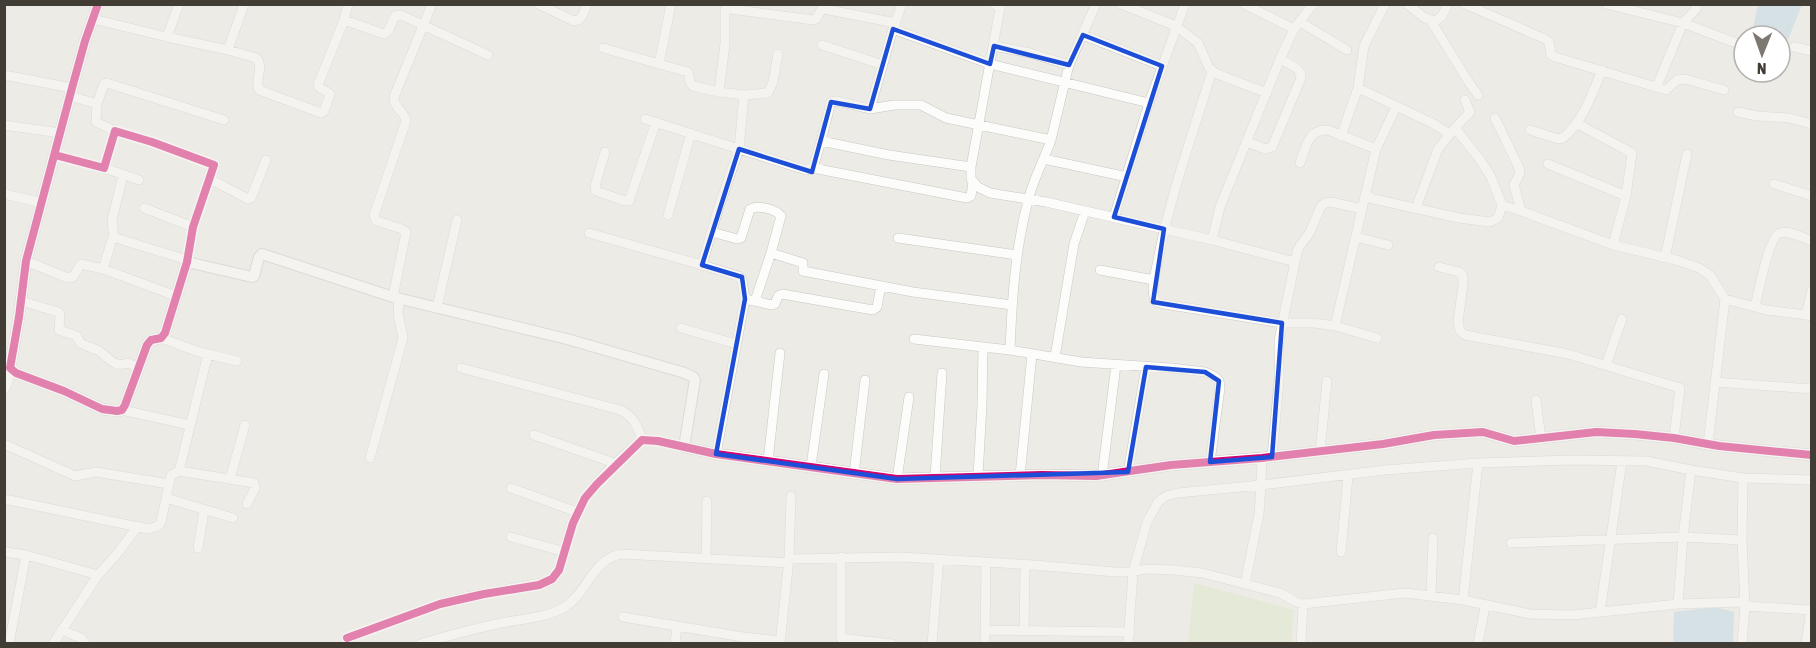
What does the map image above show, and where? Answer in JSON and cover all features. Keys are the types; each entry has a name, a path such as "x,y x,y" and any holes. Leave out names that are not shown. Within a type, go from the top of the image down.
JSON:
{"street":[{"path":"4,390 8,382 26,261 85,41 98,4"},
{"path":"167,37 179,4"},
{"path":"228,50 244,4"},
{"path":"93,19 256,58 260,61 257,86 259,90 323,113 330,94 318,85 344,20 348,4"},
{"path":"370,458 403,338 396,297 405,232 377,221 374,215 406,121 404,114 395,104 394,97 432,4"},
{"path":"538,4 574,21 579,21 587,4"},
{"path":"659,64 671,4"},
{"path":"870,109 902,4"},
{"path":"994,4 1000,8 971,167 971,179 978,187 990,193 1029,198 1212,240 1294,262"},
{"path":"1010,350 1017,255 1029,198 1051,140 1069,65 1095,4"},
{"path":"1121,4 1176,26 1198,43 1204,59 1212,70 1267,93"},
{"path":"1114,218 1149,103 1185,4"},
{"path":"1244,4 1347,50"},
{"path":"1212,240 1220,207 1280,59 1297,26 1313,4"},
{"path":"1341,136 1358,88 1364,46 1385,4"},
{"path":"1407,4 1431,21 1478,95"},
{"path":"1431,21 1438,20 1448,4"},
{"path":"1465,4 1545,39 1549,42 1551,55 1555,57 1666,90 1677,80 1685,79 1724,90"},
{"path":"1606,4 1683,23 1732,41"},
{"path":"1657,86 1683,23 1696,9 1697,4"},
{"path":"719,92 725,44 724,12 727,9 813,20 824,9 894,26 990,64 1149,103"},
{"path":"344,20 384,34 398,15 424,24 488,55"},
{"path":"1083,35 1162,66"},
{"path":"822,45 883,65"},
{"path":"994,46 1030,53 1069,65"},
{"path":"1794,46 1812,51"},
{"path":"603,48 685,70 690,75 690,82 693,86 744,95 768,93 773,82 778,54"},
{"path":"1247,142 1265,149 1272,147 1301,78 1302,74 1299,70 1280,59"},
{"path":"1212,70 1164,229 1154,280 1156,302 1282,323 1314,323 1335,326 1377,338"},
{"path":"1530,129 1558,139 1567,135 1587,105 1602,70"},
{"path":"4,75 71,92 97,104"},
{"path":"161,338 165,333 187,261 193,228 214,165 115,131 96,122 97,104 104,84 107,82 224,120"},
{"path":"1358,88 1452,131 1481,161 1491,177 1502,206 1498,218 1490,222 1459,218 1365,197"},
{"path":"702,265 740,148 744,95"},
{"path":"1416,208 1438,149 1470,112 1465,100"},
{"path":"813,168 831,102 837,101 870,109 894,105 921,105 946,118 1051,140"},
{"path":"1335,326 1376,149 1396,107"},
{"path":"1738,112 1790,118 1812,124"},
{"path":"1495,118 1519,168 1520,173 1514,185 1514,191 1521,212"},
{"path":"645,119 806,170 813,168 967,198 971,196 973,182"},
{"path":"605,152 595,189 628,201 656,122"},
{"path":"1576,123 1632,153 1626,196 1612,245"},
{"path":"4,125 60,133"},
{"path":"1299,163 1315,131 1328,130 1376,149"},
{"path":"104,168 115,131"},
{"path":"668,215 691,133"},
{"path":"821,141 889,155 971,167"},
{"path":"1665,258 1688,154"},
{"path":"56,155 139,180"},
{"path":"1044,159 1127,177"},
{"path":"210,178 246,198 251,198 266,160"},
{"path":"1548,164 1626,196"},
{"path":"103,269 114,238 112,220 123,175"},
{"path":"1774,184 1812,196"},
{"path":"4,194 43,203"},
{"path":"1245,584 1259,514 1265,460 1279,381 1279,340 1298,249 1310,232 1320,206 1331,202 1362,209"},
{"path":"712,231 739,239 742,236 750,208 755,206 778,212 782,216 755,301"},
{"path":"1502,206 1612,245 1699,268 1710,275 1725,299 1708,444"},
{"path":"144,208 193,228"},
{"path":"1055,357 1074,244 1085,211"},
{"path":"437,307 457,220"},
{"path":"1755,307 1770,247 1775,236 1781,232 1790,233 1812,241"},
{"path":"589,233 738,276 742,280 745,299 716,454"},
{"path":"1356,237 1388,245"},
{"path":"114,238 187,261 252,277 258,257 262,254 396,297 567,339 693,377 695,386 684,447"},
{"path":"898,238 1017,255"},
{"path":"771,253 804,263 803,271 881,286 1012,305"},
{"path":"26,261 68,278 73,277 83,264 176,296"},
{"path":"1439,267 1459,272 1463,276 1458,322 1460,331 1466,335 1569,354 1680,388 1674,438"},
{"path":"1100,270 1154,280"},
{"path":"745,299 772,305 782,294 873,310 877,307 881,286"},
{"path":"1725,299 1755,307 1809,315 1812,290"},
{"path":"21,301 58,312 60,314 59,330 77,336 80,343 99,351 116,364 123,366 128,363 137,367"},
{"path":"1606,365 1622,319"},
{"path":"681,328 736,344"},
{"path":"122,410 137,367 151,340 161,338 237,362"},
{"path":"914,339 1010,350 1081,362 1205,372 1219,381 1220,388 1210,462"},
{"path":"978,476 983,348"},
{"path":"768,461 780,353"},
{"path":"179,471 208,354"},
{"path":"1020,476 1032,354"},
{"path":"1102,476 1116,365"},
{"path":"1128,472 1146,367"},
{"path":"10,368 16,373 102,408 122,410 190,425"},
{"path":"461,368 620,410 631,417 639,429 642,440"},
{"path":"935,477 942,373"},
{"path":"811,466 824,374"},
{"path":"854,474 865,380"},
{"path":"1320,451 1327,381"},
{"path":"1715,382 1812,389"},
{"path":"897,478 909,398"},
{"path":"1536,400 1541,439"},
{"path":"230,479 244,425"},
{"path":"347,638 465,597 547,582 556,575 577,512 591,491 642,440 658,441 716,454 897,478 1102,476 1172,465 1265,460 1444,434 1483,432 1514,441 1596,432 1674,438 1812,455"},
{"path":"534,435 617,464"},
{"path":"5,444 75,476 96,472 169,484"},
{"path":"1600,612 1622,461"},
{"path":"1128,644 1133,572 1147,522 1158,502 1166,496 1178,493 1262,482 1348,476 1385,470 1478,462 1646,461 1743,478 1812,480"},
{"path":"1463,600 1478,462"},
{"path":"1678,604 1691,470"},
{"path":"4,499 148,529 158,526 163,515 171,475 179,471 254,483 255,488 247,504"},
{"path":"1341,552 1348,476"},
{"path":"1742,644 1743,478"},
{"path":"511,488 577,512"},
{"path":"623,617 750,641 780,642 789,561 791,496"},
{"path":"166,498 233,518"},
{"path":"706,557 707,501"},
{"path":"198,548 204,511"},
{"path":"53,644 98,575 138,526"},
{"path":"511,537 565,552"},
{"path":"1511,543 1683,537 1742,540"},
{"path":"1431,596 1433,538"},
{"path":"4,552 26,555 98,575"},
{"path":"420,644 454,638 561,610 581,592 604,561 613,555 622,554 789,561 841,557 901,557 1133,572 1145,569 1202,573 1280,593 1303,604 1405,593 1463,600 1530,614 1572,615 1678,604 1744,604 1811,610 1806,644"},
{"path":"9,644 26,555"},
{"path":"841,557 841,638 892,644"},
{"path":"932,644 939,559"},
{"path":"985,644 986,562"},
{"path":"1024,630 1025,564"},
{"path":"1301,644 1303,604"},
{"path":"1478,644 1485,606"},
{"path":"675,644 677,626"},
{"path":"61,630 81,638 86,644"},
{"path":"985,630 1130,632"}],"highlighted area":[{"path":"893,29 990,64 994,46 1069,65 1083,35 1162,66 1114,217 1164,229 1153,302 1282,323 1272,457 1210,462 1219,381 1205,372 1146,367 1128,472 897,479 716,454 745,299 742,277 702,265 739,149 812,172 831,102 870,109"}],"green space":[{"path":"1194,583 1294,610 1291,643 1188,643"}],"water":[{"path":"1758,5 1802,5 1792,30 1792,24 1754,24"},
{"path":"1715,607 1734,612 1733,643 1673,643 1674,612"}],"cycle path":[{"path":"55,155 104,168 115,131 214,165 193,227 187,262 165,333 161,338 151,340 147,345 122,410 102,409 64,391 16,373 10,368 26,261 85,41 98,4"},
{"path":"347,638 440,604 539,585 552,579 559,570 573,523 585,498 642,440 658,441 716,454 897,479 1042,475 1096,476 1171,465 1262,458 1383,444 1434,435 1483,432 1514,441 1596,432 1635,434 1719,446 1812,455"}]}
